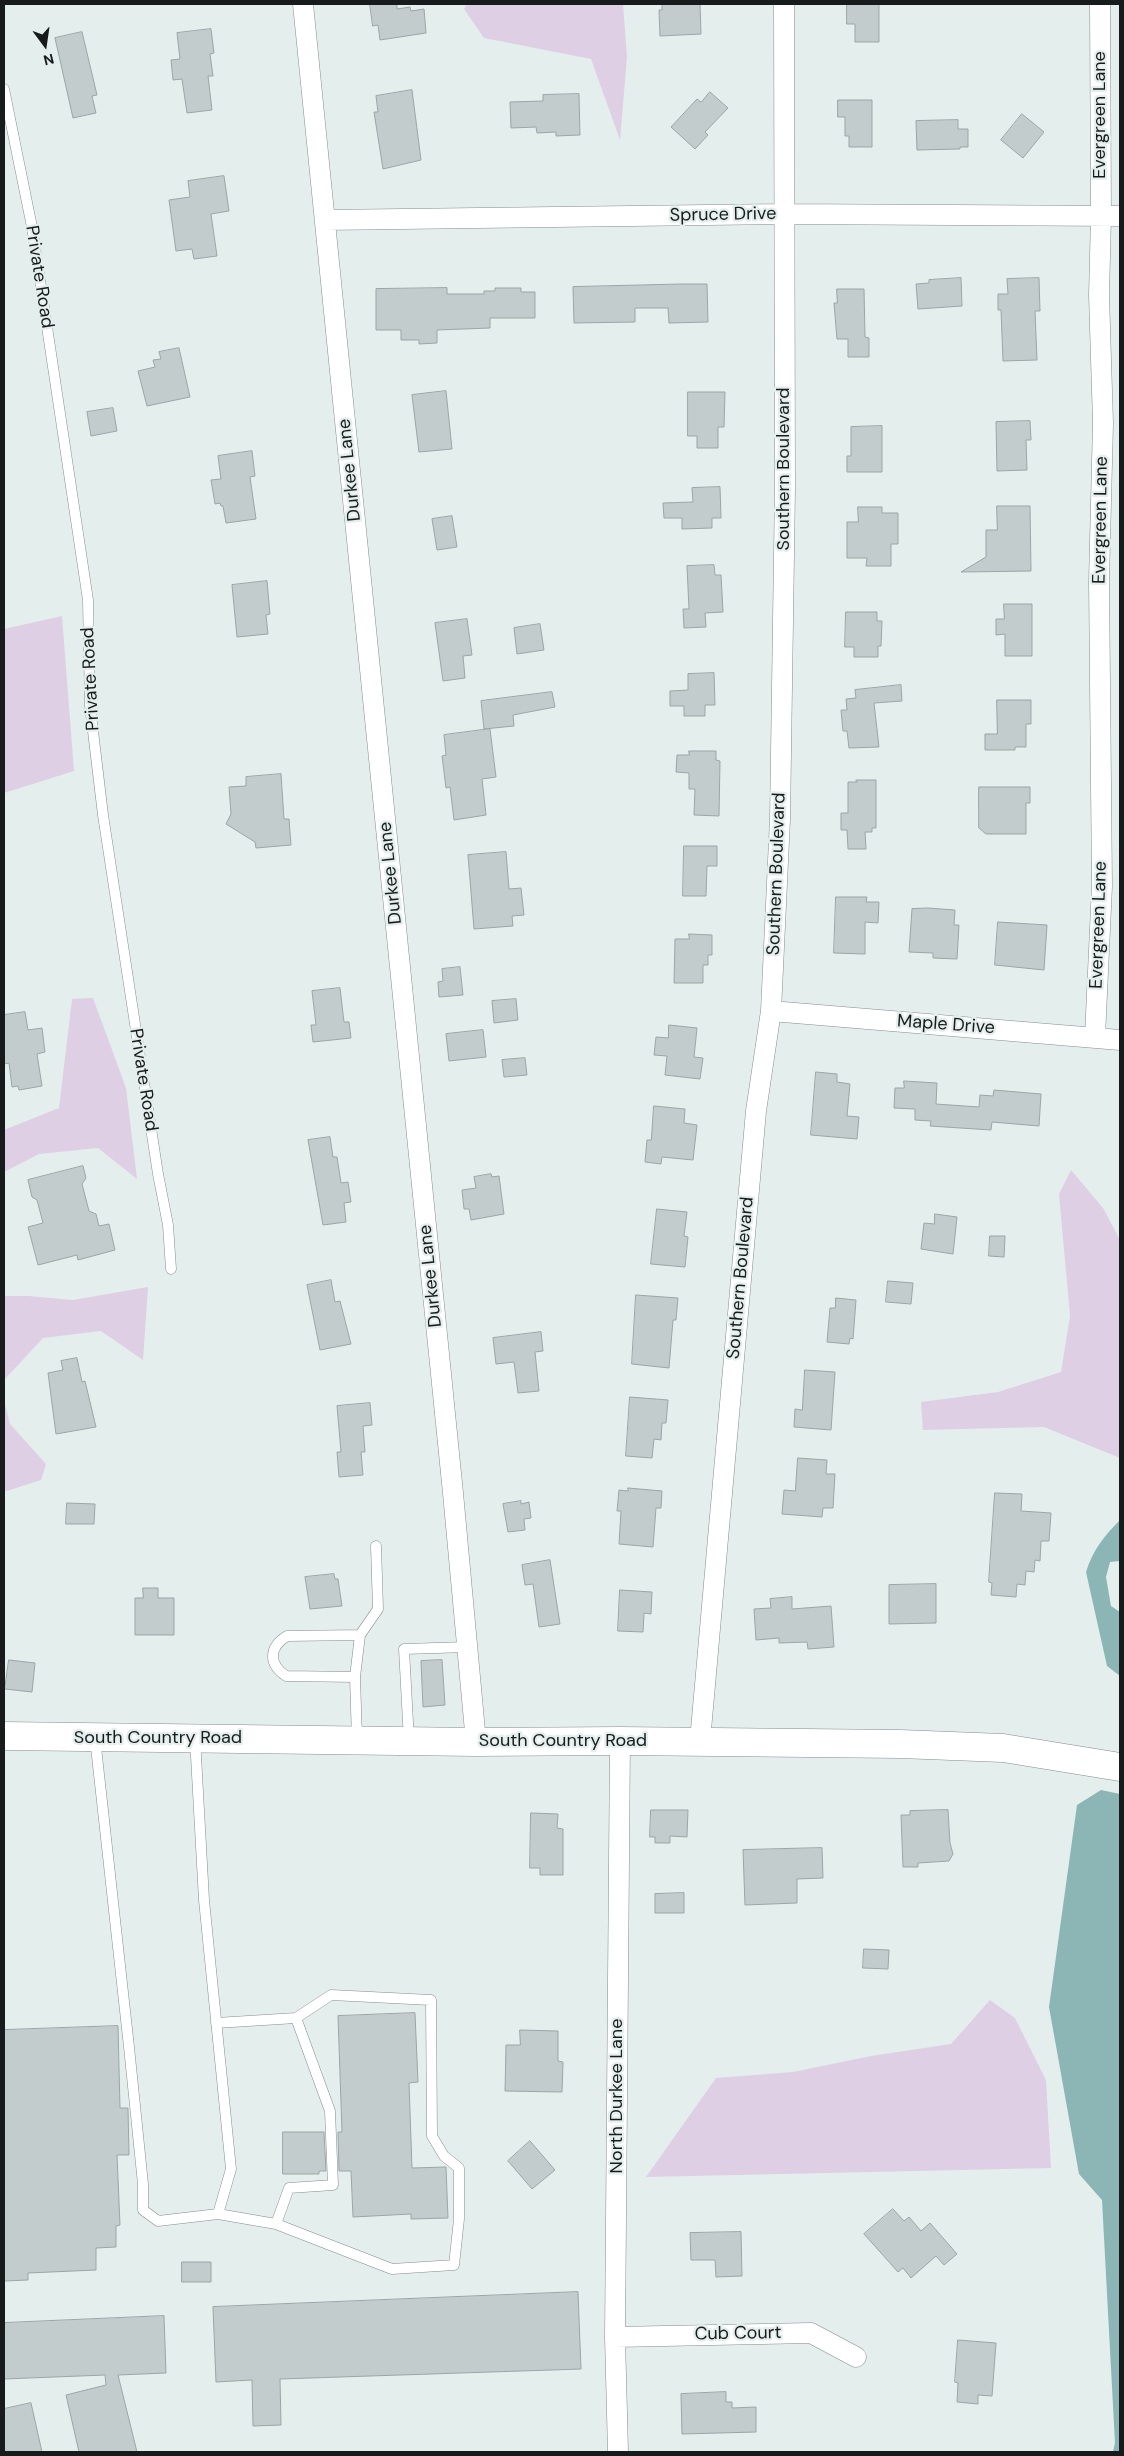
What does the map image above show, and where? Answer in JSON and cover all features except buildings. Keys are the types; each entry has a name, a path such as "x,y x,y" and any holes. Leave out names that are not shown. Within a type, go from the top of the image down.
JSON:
{"main road":[{"name":"South Country Road","path":"4,1736 476,1742 700,1741 900,1744 1003,1748 1120,1767"}],"street":[{"name":"Durkee Lane","path":"303,4 468,1646 476,1742"},
{"name":"Southern Boulevard","path":"700,1741 756,1111 771,1011 780,810 785,488 784,4"},
{"name":"Evergreen Lane","path":"1094,1036 1102,886 1100,581 1103,423 1099,295 1111,216 1100,4"},
{"name":"Spruce Drive","path":"325,220 783,214 1111,216"},
{"name":"Maple Drive","path":"771,1011 1094,1036 1120,1040"},
{"name":"North Durkee Lane","path":"618,2452 615,2337 620,1741"},
{"name":"Cub Court","path":"615,2337 810,2333 856,2357"}],"lane":[{"name":"Private Road","path":"4,89 32,227 88,600 90,706 103,815 156,1165 168,1225 171,1269"},
{"path":"357,1740 355,1677 360,1635 378,1609 376,1546"},
{"path":"355,1677 286,1676 278,1671 272,1661 273,1649 278,1642 287,1636 360,1635"},
{"path":"409,1741 404,1649 468,1646"},
{"path":"95,1737 130,2047 143,2210 158,2221 218,2214 276,2224 392,2270 454,2265 459,2218 459,2168 444,2156 432,2136 431,2000 331,1995 296,2018 216,2023"},
{"path":"195,1738 204,1900 231,2169 218,2214"},
{"path":"276,2224 289,2188 333,2185 330,2111 296,2018"}],"shaded area":[{"path":"467,4 623,4 627,57 620,140 591,59 484,38 464,9"},
{"path":"62,616 74,771 4,793 4,629"},
{"path":"93,998 126,1088 137,1179 98,1148 39,1154 4,1172 4,1130 59,1108 72,999"},
{"path":"1071,1170 1103,1208 1120,1240 1120,1458 1044,1427 923,1430 921,1402 998,1392 1061,1372 1070,1316 1059,1194"},
{"path":"148,1287 143,1360 101,1331 43,1338 4,1380 4,1296 73,1300"},
{"path":"4,1400 10,1424 46,1464 41,1480 7,1491 4,1490"},
{"path":"990,2000 1015,2018 1046,2080 1051,2168 646,2177 716,2078 793,2072 871,2056 951,2044"}],"water":[{"path":"1120,1520 1120,1561 1110,1562 1106,1577 1111,1606 1120,1612 1120,1676 1107,1666 1086,1572 1100,1544"},
{"path":"1101,1790 1120,1794 1120,2452 1113,2452 1115,2443 1102,2200 1079,2174 1049,2007 1077,1805"}]}
